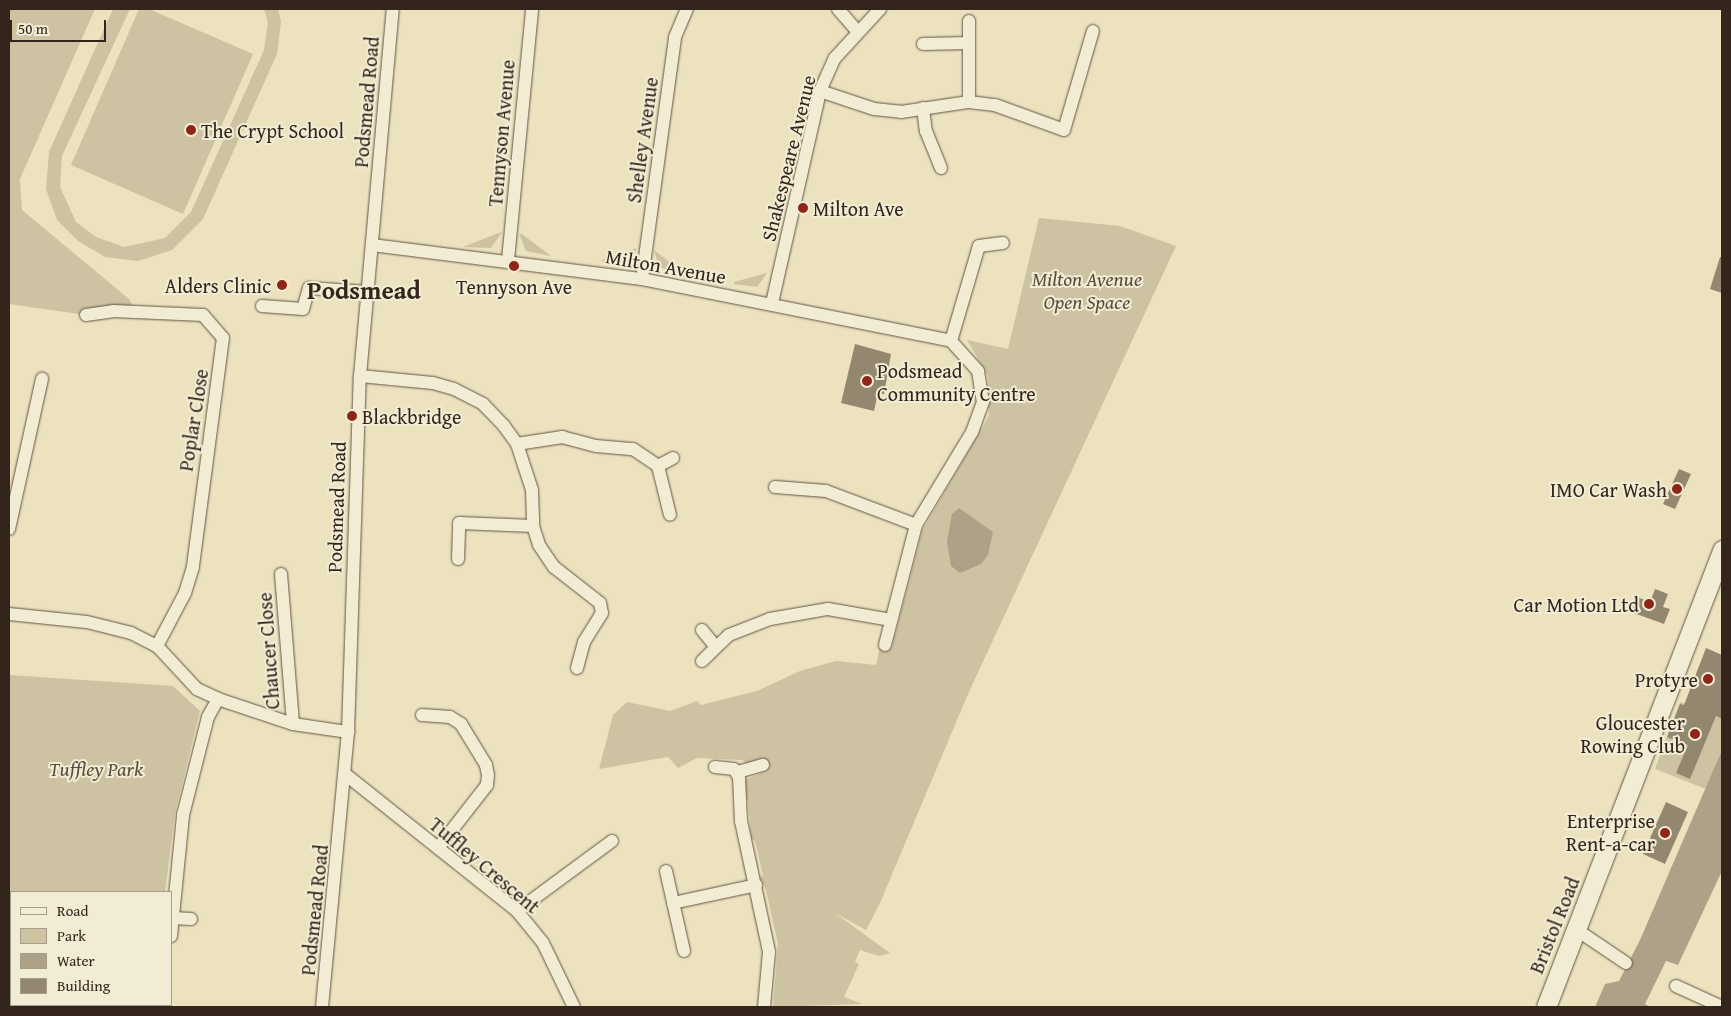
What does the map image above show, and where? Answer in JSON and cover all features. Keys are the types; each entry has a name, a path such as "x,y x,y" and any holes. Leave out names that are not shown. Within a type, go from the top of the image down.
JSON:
{"street":[{"name":"Podsmead Road","path":"322,1007 348,732 360,376 393,9"},
{"name":"Tennyson Avenue","path":"508,260 532,9"},
{"name":"Shelley Avenue","path":"642,280 675,37 687,9"},
{"path":"838,9 856,30"},
{"name":"Shakespeare Avenue","path":"772,303 820,91 835,58 856,30 880,9"},
{"path":"969,21 969,102"},
{"path":"820,91 874,109 900,112 969,102 1017,111 1064,130 1093,31"},
{"path":"923,44 969,43"},
{"path":"923,108 926,131 941,168"},
{"path":"885,645 916,525 972,432 983,402 978,371 951,342 979,246 1003,243"},
{"name":"Milton Avenue","path":"372,245 508,260 642,280 772,303 951,342"},
{"path":"262,306 303,309 308,288 367,292"},
{"name":"Poplar Close","path":"86,315 113,312 203,315 223,338 193,566 185,593 157,646"},
{"path":"360,376 433,382 454,389 483,404 517,444 532,490 533,526 539,545 554,567 600,604 602,613 584,642 577,668"},
{"path":"9,529 42,379"},
{"path":"517,444 562,437 596,446 633,449 658,466 670,515"},
{"path":"658,466 673,458"},
{"path":"775,487 826,491 916,525"},
{"path":"458,559 459,524 533,526"},
{"name":"Bristol Road","path":"1546,1007 1722,550"},
{"name":"Chaucer Close","path":"281,574 293,724"},
{"path":"702,661 716,647 751,624 801,613 828,609 891,620"},
{"path":"9,614 87,622 131,633 157,646 197,689 218,699 293,724 348,732"},
{"path":"702,630 716,647"},
{"path":"172,927 183,814 208,717 218,699"},
{"path":"422,715 450,717 461,724 486,764 488,775 486,785 438,848"},
{"path":"715,767 738,772 763,766"},
{"path":"738,772 741,821 769,952 764,1007"},
{"name":"Tuffley Crescent","path":"345,774 517,911 543,943 574,1007"},
{"path":"517,911 612,841"},
{"path":"666,871 684,951"},
{"path":"674,903 756,885"},
{"path":"173,918 191,919"},
{"path":"1577,930 1626,963"},
{"path":"1676,986 1722,1007"}],"green space":[{"path":"9,9 95,9 20,179 22,210 129,299 138,314 86,315 9,304"},
{"path":"113,9 130,9 62,156 60,187 76,222 96,237 124,247 165,238 191,212 264,50 268,22 264,9 278,9 281,21 277,54 203,219 172,250 138,261 105,257 78,241 57,220 46,189 49,152"},
{"path":"139,9 149,9 253,54 183,214 71,165"},
{"name":"Milton Avenue Open Space","path":"1039,218 1120,226 1176,246 968,694 880,903 866,930 835,913 890,953 879,956 860,950 855,962 859,964 844,997 863,1004 773,1007 778,944 766,890 760,878 763,875 755,841 751,839 748,800 744,799 745,780 766,771 764,760 746,763 742,760 697,758 678,768 668,757 599,769 613,715 627,702 670,711 697,701 701,705 757,691 800,671 836,661 876,665 880,647 892,647 922,531 989,416 988,376 967,340 1008,349"},
{"path":"501,232 491,248 463,247"},
{"path":"519,234 522,234 551,256 526,251"},
{"path":"637,248 628,263 602,262 602,260"},
{"path":"654,250 682,272 682,274 659,267"},
{"path":"767,273 757,287 734,284 734,282"},
{"name":"Tuffley Park","path":"9,675 173,686 200,711 175,813 165,891 10,891 10,1006 144,1007 9,1007"},
{"name":"Gloucester Rowing Club","path":"1680,702 1722,719 1722,750 1706,789 1655,769"}],"water":[{"path":"959,508 993,532 988,555 981,564 960,573 951,566 947,541 952,514"},
{"path":"1722,750 1722,871 1678,965 1666,961 1645,1004 1650,1007 1595,1007 1605,984 1619,981 1640,940"}],"building":[{"path":"1720,257 1722,257 1722,293 1710,289"},
{"name":"Podsmead Community Centre","path":"855,344 891,354 884,394 878,393 874,411 841,403"},
{"name":"IMO Car Wash","path":"1679,469 1691,474 1675,509 1663,504"},
{"name":"Car Motion Ltd","path":"1655,589 1668,594 1663,607 1670,609 1664,624 1631,612 1637,597 1650,602"},
{"path":"1706,648 1722,655 1722,719 1716,716 1690,779 1676,773 1688,745 1667,737 1680,704 1684,705"},
{"name":"Enterprise Rent-a-car","path":"1666,802 1688,812 1665,864 1643,854"}],"place":[{"name":"The Crypt School","path":"191,130"},
{"name":"Milton Ave","path":"803,208"},
{"name":"Tennyson Ave","path":"514,266"},
{"name":"Alders Clinic","path":"282,285"},
{"name":"Podsmead Community Centre","path":"867,381"},
{"name":"Blackbridge","path":"352,416"},
{"name":"IMO Car Wash","path":"1677,489"},
{"name":"Car Motion Ltd","path":"1649,604"},
{"name":"Protyre","path":"1708,679"},
{"name":"Gloucester Rowing Club","path":"1695,734"},
{"name":"Enterprise Rent-a-car","path":"1665,833"}],"district":[{"name":"Podsmead","path":"364,290"}]}
